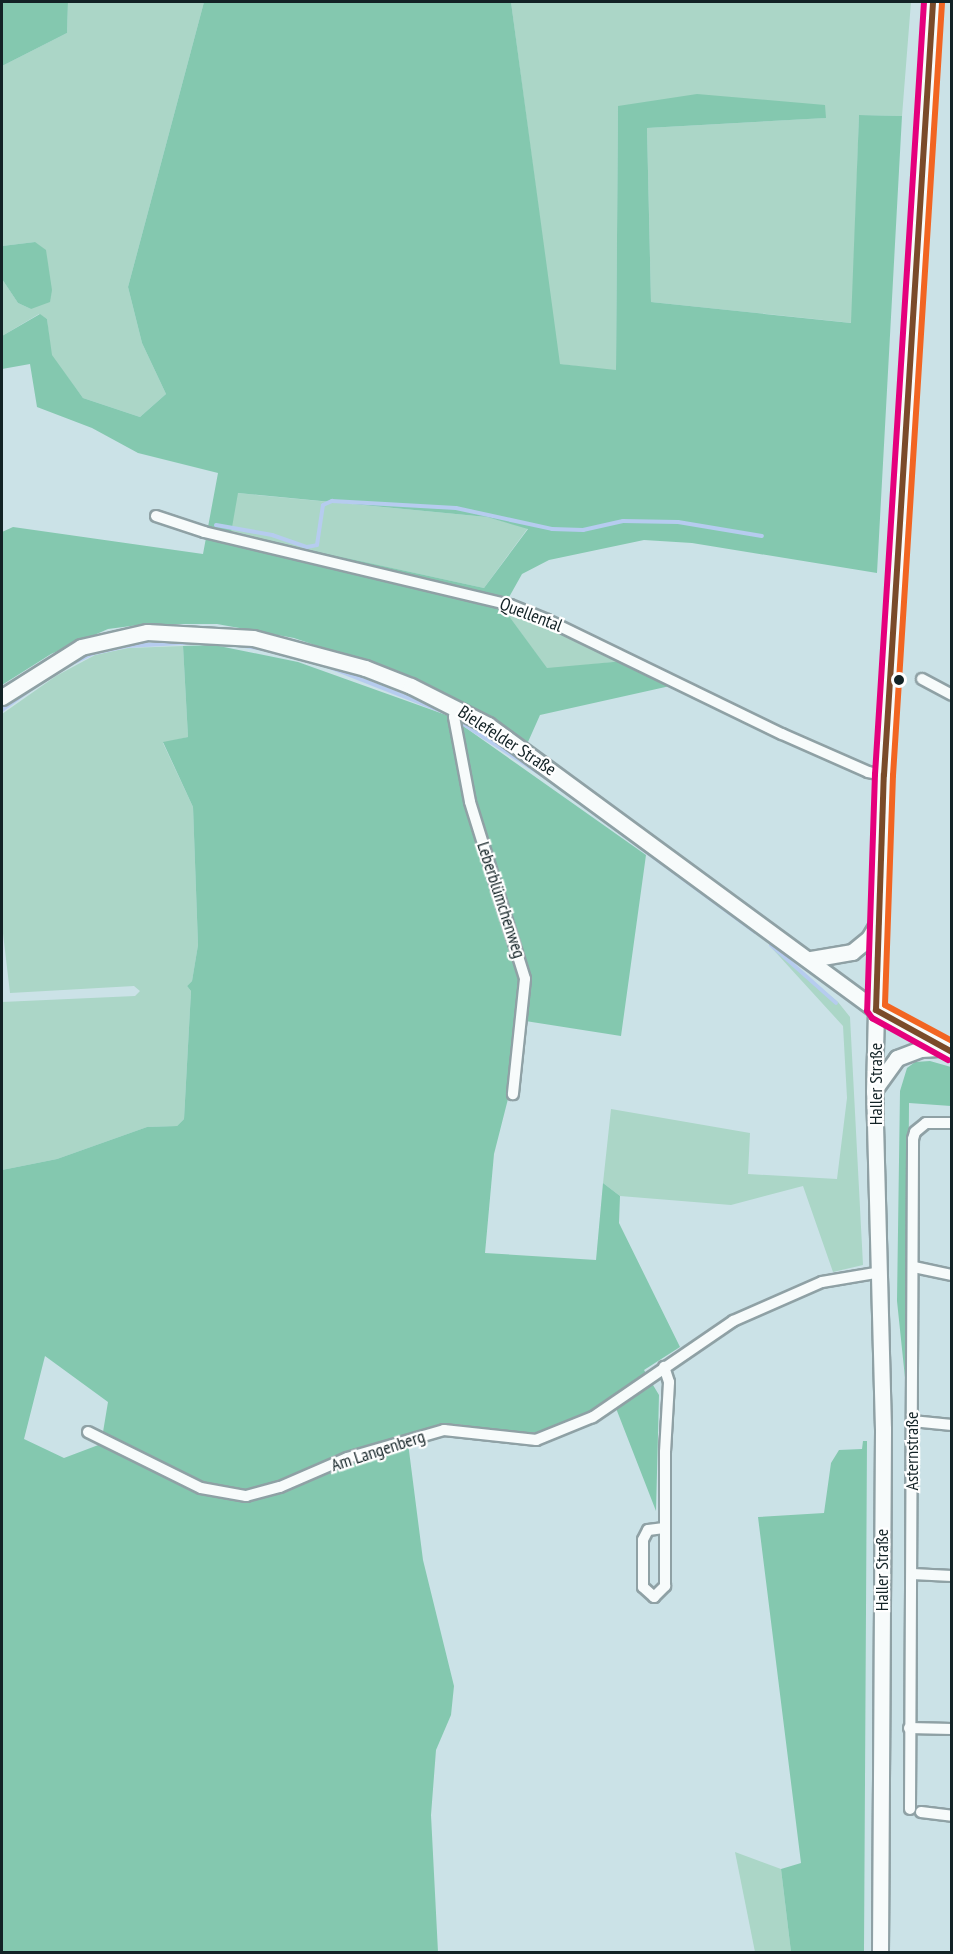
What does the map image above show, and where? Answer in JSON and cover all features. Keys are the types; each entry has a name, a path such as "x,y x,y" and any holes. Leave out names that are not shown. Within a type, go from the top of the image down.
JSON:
{"main road":[{"name":"Haller Straße","path":"880,1953 881,1272 874,1092 878,923 884,775 933,2"},
{"name":"Bielefelder Straße","path":"2,697 54,661 97,641 147,632 253,638 328,656 411,686 456,708 563,777 811,959 876,1010 947,1050"},
{"path":"811,959 835,958 852,952 869,938 878,923"},
{"path":"874,1092 879,1078 897,1058 921,1049 947,1050"}],"street":[{"name":"Quellental","path":"156,516 204,532 510,605 568,629 782,734 868,772 884,775"},
{"path":"922,679 951,695"},
{"name":"Leberblümchenweg","path":"456,708 454,717 470,802 525,979 513,1094"},
{"name":"Asternstraße","path":"951,1123 926,1123 915,1132 913,1139 912,1574 909,1728 915,1811 951,1816"},
{"path":"914,1267 951,1275"},
{"name":"Am Langenberg","path":"88,1432 201,1488 246,1496 280,1487 347,1458 444,1430 517,1440 554,1435 593,1417 711,1333 822,1282 881,1272"},
{"path":"664,1367 669,1382 664,1528 665,1586 654,1597 643,1587 643,1540 648,1530 664,1528"},
{"path":"912,1421 951,1425"},
{"path":"912,1574 951,1576"},
{"path":"909,1728 951,1729"}],"green space":[{"path":"2,2 68,2 67,33 2,66"},
{"path":"68,2 204,2 128,287 142,343 166,394 140,417 83,398 51,355 47,319 39,314 2,336 2,279 18,303 31,309 35,242 2,246 2,66 67,33"},
{"path":"204,2 511,2 560,364 616,370 618,106 697,94 825,105 826,118 647,128 651,302 851,323 859,115 902,116 877,573 692,543 644,540 549,560 522,574 503,608 547,668 624,661 670,686 540,715 528,742 447,694 368,663 294,638 217,624 146,624 108,629 51,654 2,685 2,532 13,527 203,554 218,473 138,453 92,428 37,407 30,364 2,369 2,336 40,314 47,319 52,355 83,398 140,417 166,394 142,343 128,287","holes":["238,493 487,517 528,529 484,588 231,533"]},
{"path":"511,2 911,2 902,116 859,115 852,323 651,302 647,128 825,118 825,105 618,106 616,371 559,364"},
{"path":"35,242 46,250 52,290 50,302 31,309 18,303 2,279 2,246"},
{"path":"237,493 487,517 528,528 484,588 230,533"},
{"path":"503,608 554,630 624,661 547,669"},
{"path":"214,645 298,662 449,716 646,855 621,1036 519,1020 509,1095 494,1154 485,1253 596,1260 603,1183 620,1196 619,1223 680,1347 644,1370 659,1395 656,1511 612,1398 591,1413 547,1431 513,1434 457,1424 407,1435 423,1560 454,1686 451,1715 436,1750 431,1815 438,1952 2,1952 2,1170 57,1159 147,1127 177,1126 184,1119 191,991 187,986 192,981 198,945 193,807 163,742 188,737 183,646","holes":["45,1356 108,1402 101,1444 64,1458 24,1439"]},
{"path":"183,646 188,737 163,743 193,807 198,945 192,981 187,986 191,991 184,1119 177,1126 147,1127 57,1159 2,1170 2,1002 135,996 140,991 134,986 10,993 2,925 2,714 56,676 95,655 128,648"},
{"path":"769,945 838,1002 850,1017 863,1265 833,1272 803,1186 731,1205 620,1196 603,1183 611,1109 750,1133 748,1174 837,1179 847,1098 843,1026"},
{"path":"930,1061 951,1067 951,1106 909,1103 907,1397 897,1301 900,1091 907,1068 915,1062"},
{"path":"863,1441 867,1441 864,1952 791,1952 781,1869 801,1863 758,1517 824,1513 831,1463 839,1450 862,1449"},
{"path":"735,1852 781,1869 791,1952 755,1952"}],"waterway":[{"path":"216,525 272,535 307,547 317,545 323,505 332,501 456,508 552,529 583,530 623,521 678,522 762,536"},
{"path":"64,667 94,653 126,646 199,642"},
{"path":"231,644 271,650"},
{"path":"319,663 449,714"},
{"path":"2,710 52,674"},
{"path":"462,723 545,777 755,932"},
{"path":"771,945 836,1003"}],"transit line":[{"path":"924,2 875,774 867,1011 872,1018 948,1060"},
{"path":"876,1010 884,775 933,2"},
{"path":"942,3 893,775 885,1005 952,1041"},
{"path":"876,1010 952,1052"}]}
